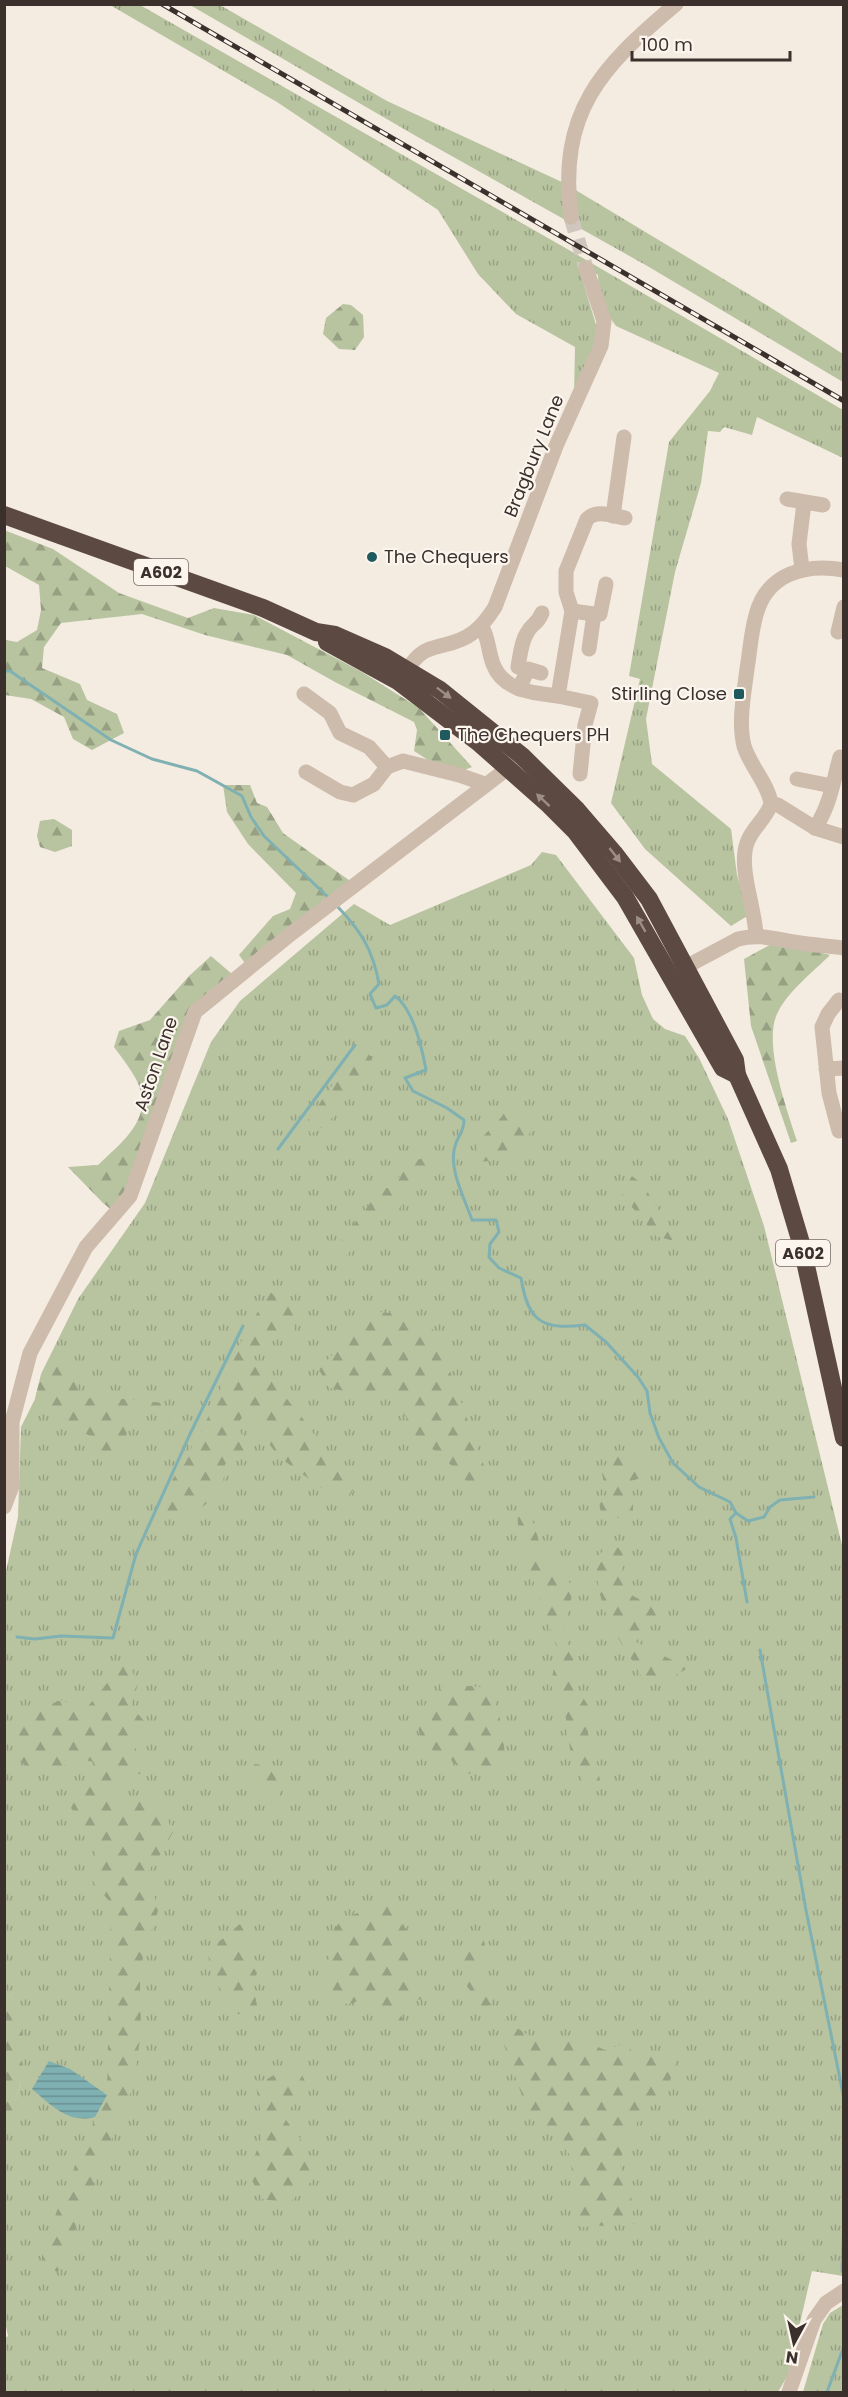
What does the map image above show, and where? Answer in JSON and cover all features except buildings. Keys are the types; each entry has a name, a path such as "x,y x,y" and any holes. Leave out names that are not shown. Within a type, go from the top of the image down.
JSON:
{"highway":[{"name":"A602","path":"4,515 263,609 316,633 335,635 354,643 403,675 441,690 516,763 577,810 614,853 649,899 693,1014 723,1068 737,1075"},
{"name":"A602","path":"678,971 713,1016 735,1060 737,1075 779,1169 794,1222 843,1438"}],"street":[{"path":"571,217 569,152 582,109 590,93 607,70 647,28 676,4"},
{"name":"Bragbury Lane","path":"482,627 495,607 556,446 601,346 604,321 586,268"},
{"path":"558,696 572,610 566,592 565,577 569,561 584,526 592,515 619,517 624,437"},
{"path":"787,499 822,505"},
{"path":"802,568 799,544 804,503"},
{"path":"756,935 746,870 745,847 771,804 769,794 744,746 742,719 756,613 765,594 782,578 802,568 825,566 843,570"},
{"path":"572,610 600,614 606,584"},
{"path":"838,632 843,607"},
{"path":"519,689 525,635 531,627 538,623 542,614"},
{"path":"589,649 594,614"},
{"path":"403,675 421,653 463,639 482,627 497,671 519,689 591,703 585,726 580,774"},
{"path":"304,694 335,710 340,733 369,747 387,767"},
{"path":"815,828 827,806 840,757"},
{"path":"306,772 340,792 353,795 374,784 387,767 403,761 485,784"},
{"name":"Aston Lane","path":"4,1507 12,1485 12,1422 30,1353 86,1247 130,1197 195,1012 292,933 485,784 516,763"},
{"path":"797,779 832,786"},
{"path":"771,804 815,828 843,837"},
{"path":"678,971 738,939 756,935 843,948"},
{"path":"839,1000 816,1026 839,1112 839,1131"},
{"path":"826,1069 843,1068"},
{"path":"789,2392 814,2320 826,2303 843,2291"}],"green space":[{"path":"110,5 140,5 569,250 843,410 843,458 757,417 752,435 724,427 720,432 708,431 701,483 675,572 646,719 652,764 731,829 737,875 749,915 731,926 645,849 611,803 640,679 629,676 669,442 710,391 719,373 616,326 603,302 598,275 577,262 597,328 598,339 574,396 575,347 516,314 478,274 438,210 277,102"},
{"path":"190,5 220,5 387,101 564,183 765,304 843,354 843,382 649,267"},
{"path":"343,304 351,305 363,315 364,337 355,350 339,349 323,334 326,318"},
{"path":"4,530 53,549 119,593 188,618 214,608 254,615 362,672 419,708 472,767 457,773 442,769 414,751 417,730 414,722 287,655 205,635 142,614 61,623 44,647 42,668 80,684 87,700 117,714 124,733 92,750 73,739 64,717 31,699 5,695 5,640 17,642 37,630 41,610 39,585 5,566"},
{"path":"223,785 250,785 257,803 267,807 283,833 353,883 247,966 239,955 273,916 290,909 296,893 248,844 227,812"},
{"path":"54,819 72,830 72,846 55,852 40,847 37,836 40,821"},
{"path":"542,852 556,855 634,958 642,995 653,1019 665,1029 685,1036 699,1058 728,1119 764,1226 843,1549 843,2276 812,2271 788,2375 778,2392 5,2392 5,2338 8,2336 4,2317 4,2137 21,2082 13,1998 4,1992 4,1580 18,1517 21,1427 35,1399 41,1374 78,1299 145,1203 211,1042 240,1001 354,904 390,925 531,865"},
{"path":"777,941 830,955 787,998 777,1014 773,1027 778,1077 797,1141 791,1143 751,1026 744,959"},
{"path":"211,956 232,974 194,1011 127,1197 114,1212 68,1167 98,1165 126,1137 139,1117 142,1105 136,1079 114,1047 119,1031 150,1020 189,976"},
{"path":"362,1050 372,1057 368,1070 359,1083 348,1088 329,1123 310,1134 308,1120 345,1067"},
{"path":"505,1112 519,1113 531,1126 525,1145 507,1157 480,1162 476,1145"},
{"path":"433,1157 437,1168 427,1177 412,1178 400,1209 382,1214 368,1222 360,1239 347,1255 326,1266 337,1246 380,1190 395,1186 409,1164 419,1159"},
{"path":"626,1173 642,1185 649,1194 677,1242 656,1236 622,1195"},
{"path":"270,1292 293,1310 295,1331 282,1332 269,1344 247,1350 304,1420 353,1490 345,1505 279,1457 245,1412 237,1426 251,1451 225,1464 222,1483 214,1497 185,1519 156,1508 205,1424 245,1333"},
{"path":"370,1311 416,1316 436,1332 487,1474 475,1490 441,1455 417,1438 392,1390 362,1395 330,1388 319,1370"},
{"path":"54,1359 67,1367 75,1376 80,1403 94,1396 164,1403 169,1419 147,1406 128,1411 124,1442 107,1469 96,1454 90,1436 62,1420 35,1399 39,1383"},
{"path":"628,1452 646,1463 644,1477 631,1481 626,1494 633,1502 633,1518 602,1518 599,1503 609,1495 605,1489 602,1473 611,1460"},
{"path":"517,1510 534,1524 546,1557 571,1584 570,1604 562,1624 574,1662 571,1679 591,1710 588,1734 595,1751 600,1781 590,1794 575,1766 570,1749 565,1712 551,1685 557,1648 519,1540"},
{"path":"612,1544 623,1551 622,1583 633,1596 652,1605 658,1619 643,1628 634,1641 688,1668 674,1676 644,1681 609,1620 600,1593 596,1557"},
{"path":"127,1659 138,1684 131,1706 144,1721 135,1745 142,1773 121,1780 117,1796 160,1803 173,1832 157,1860 139,1882 153,1890 158,1911 143,1956 140,1983 141,2030 134,2084 58,2272 42,2265 42,2249 87,2136 107,2095 111,1903 94,1884 89,1867 99,1843 71,1808 95,1762 82,1760 46,1771 25,1766 13,1750 20,1715 62,1700 85,1710"},
{"path":"446,1684 490,1688 499,1713 506,1760 485,1773 466,1774 451,1760 421,1744 416,1713"},
{"path":"254,1764 286,1767 280,1794 267,1805 251,1777"},
{"path":"386,1902 397,1919 416,1940 413,1958 402,1971 428,1998 394,2004 413,2036 384,2011 372,1995 350,2004 332,2003 324,1987 333,1931 342,1919"},
{"path":"241,1923 247,1937 247,1958 257,1973 253,1985 259,2016 238,2014 212,1977 207,1949"},
{"path":"465,1930 483,1937 487,1953 478,1973 492,2003 484,2009 466,1985 462,1970"},
{"path":"5,1992 13,1998 23,2017 21,2082 5,2137"},
{"path":"504,2020 538,2041 584,2041 605,2050 626,2043 636,2057 677,2056 665,2099 646,2109 624,2143 620,2167 631,2195 634,2224 581,2227 569,2153 526,2107 500,2033"},
{"path":"299,2069 307,2085 294,2100 286,2120 305,2145 317,2176 289,2203 262,2199 248,2173 264,2132 256,2086 282,2070"},
{"path":"843,2305 843,2392 803,2392 823,2324 830,2313"}],"water":[{"path":"49,2061 70,2069 107,2095 95,2117 76,2118 60,2112 32,2089"}],"waterway":[{"path":"4,671 10,671 111,740 152,759 197,771 242,796 251,817 264,836 330,899"},
{"path":"337,906 365,942 373,961 379,984 370,994 376,1008 387,1005 395,996 412,1019 426,1070 405,1078 413,1091 447,1108 464,1120 453,1155 458,1184 472,1220 496,1220 499,1232 490,1244 489,1257 499,1268 521,1278 524,1293 533,1314 548,1324 585,1325 606,1342 638,1377 647,1391 650,1413 659,1438 673,1463 699,1487 730,1502 736,1513 748,1521 764,1517 770,1507 780,1500 814,1497"},
{"path":"278,1149 355,1045"},
{"path":"17,1637 35,1639 61,1636 113,1638 136,1554 190,1434 243,1326"},
{"path":"736,1513 730,1519 736,1538 747,1602"},
{"path":"760,1650 806,1910 844,2099"},
{"path":"842,2271 844,2215"},
{"path":"827,2392 844,2346"}],"tunnel":[{"path":"571,217 586,268"}],"railway":[{"path":"162,4 844,401"}],"place":[{"name":"The Chequers","path":"372,557"},
{"name":"Stirling Close","path":"739,694"},
{"name":"The Chequers PH","path":"445,735"}]}
